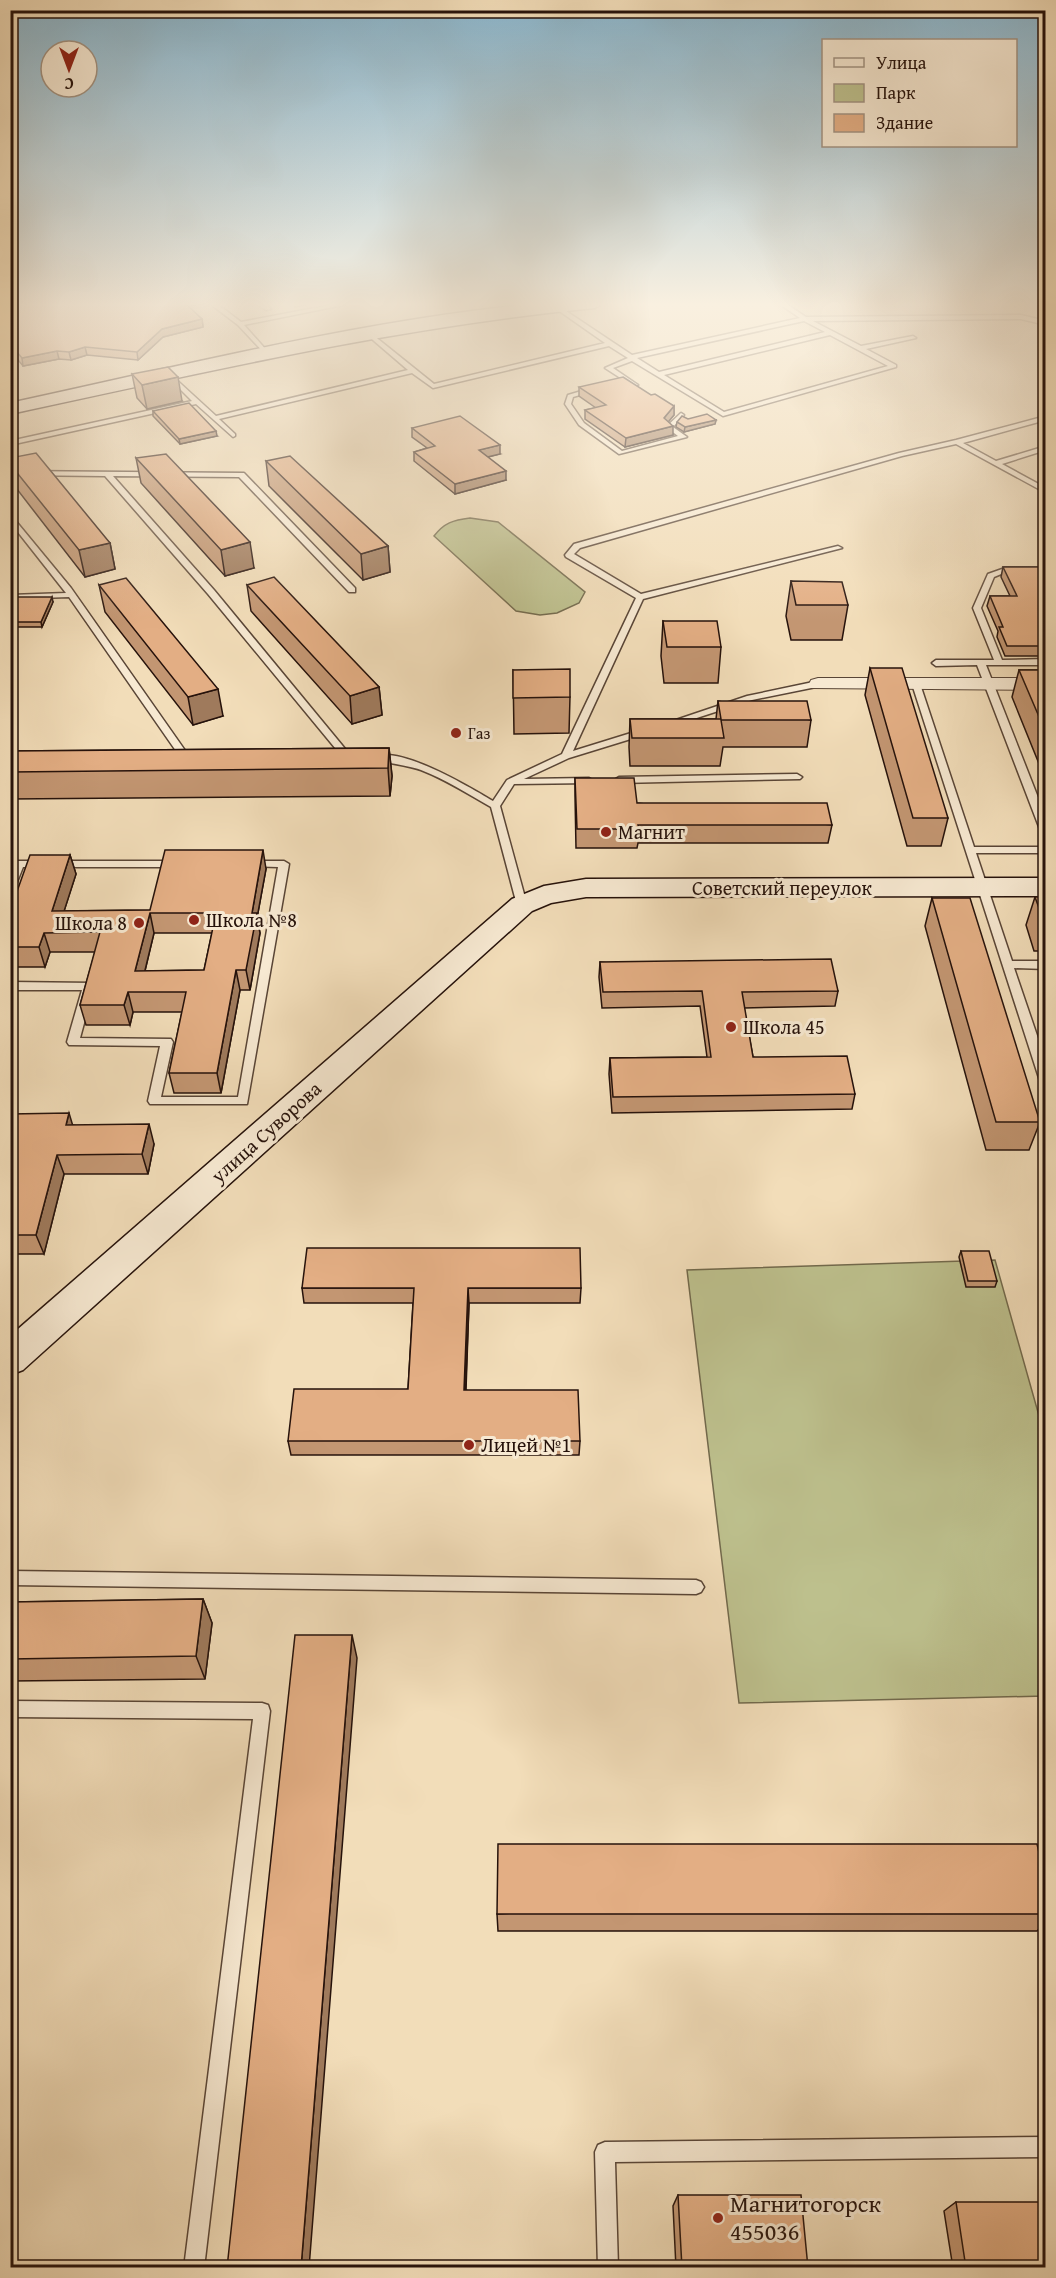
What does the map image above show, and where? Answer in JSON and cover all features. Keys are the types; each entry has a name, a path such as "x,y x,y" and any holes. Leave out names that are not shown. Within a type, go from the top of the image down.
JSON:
{"street":[{"path":"818,684 1046,684"},
{"name":"Советский переулок","path":"522,905 553,893 586,888 1046,887"},
{"name":"улица Суворова","path":"10,1359 522,905"}],"lane":[{"path":"10,443 164,409"},
{"path":"205,409 234,435"},
{"path":"214,418 251,409"},
{"path":"571,409 581,424 621,453 684,437 669,427 684,417 672,410"},
{"path":"716,409 723,414 740,409"},
{"path":"706,415 720,412"},
{"path":"838,548 640,597 569,555 577,546 632,530 891,457 1046,418"},
{"path":"957,442 1046,491"},
{"path":"996,463 1046,448"},
{"path":"10,473 241,476 352,590"},
{"path":"109,476 211,592 348,759"},
{"path":"10,516 72,596 186,759"},
{"path":"999,662 977,608 992,576 1005,570 1046,570"},
{"path":"10,597 72,596"},
{"path":"566,756 640,597"},
{"path":"980,662 1046,832"},
{"path":"936,663 1046,662"},
{"path":"664,726 750,698 818,684"},
{"path":"916,684 1046,1081"},
{"path":"495,806 510,782 566,756 653,729"},
{"path":"337,759 359,758"},
{"path":"370,758 402,760 424,766 495,806 522,905"},
{"path":"174,759 197,759"},
{"path":"510,782 797,777"},
{"path":"972,850 1046,850"},
{"path":"10,887 15,864 192,864"},
{"path":"10,986 89,986 73,1042 167,1042 153,1101 243,1101 284,864 238,864"},
{"path":"1008,964 1046,965"},
{"path":"10,1578 696,1587"},
{"path":"10,1708 262,1711 194,2268"},
{"path":"608,2268 605,2151 1046,2147"}],"green space":[{"path":"470,518 498,522 585,592 579,603 557,613 540,615 516,611 434,536 449,523"},
{"path":"995,1260 1045,1437 1045,1696 739,1703 687,1270"}],"building":[{"path":"195,409 216,431 179,439 153,411"},
{"path":"671,409 664,418 673,426 626,438 585,410"},
{"path":"707,414 716,420 685,427 677,422 682,416 688,419"},
{"path":"460,416 500,445 479,450 506,471 455,484 414,452 435,446 412,428"},
{"path":"36,453 110,543 79,550 10,464 10,458"},
{"path":"166,454 250,542 221,550 136,458"},
{"path":"290,456 388,546 361,554 266,461"},
{"path":"1003,567 1046,567 1046,646 1007,646 999,627 1003,627 990,596 1017,596"},
{"path":"274,577 379,687 350,696 247,585"},
{"path":"126,578 218,689 188,697 99,585"},
{"path":"791,581 842,582 848,605 796,605"},
{"path":"10,597 52,597 41,622 10,622"},
{"path":"663,621 717,621 721,647 667,647"},
{"path":"870,668 902,668 948,818 913,818"},
{"path":"570,669 570,697 513,698 513,670"},
{"path":"1019,670 1046,670 1046,733"},
{"path":"718,701 807,701 811,720 721,720 724,738 632,738 630,719 721,719"},
{"path":"389,748 388,768 10,772 10,751"},
{"path":"575,778 634,778 637,803 827,803 832,825 638,825 639,829 577,829"},
{"path":"165,850 263,850 252,913 257,913 246,970 236,970 217,1073 169,1073 186,992 128,992 124,1005 80,1005 100,932 44,933 39,947 10,947 10,911 30,855 70,855 52,911 150,910","holes":["150,913 216,913 204,970 135,971"]},
{"path":"1035,897 1046,897 1046,922 1044,922"},
{"path":"932,898 970,898 1040,1122 996,1122"},
{"path":"831,959 838,991 742,992 753,1057 847,1056 855,1094 613,1097 610,1058 711,1057 702,991 603,992 600,962"},
{"path":"69,1113 66,1125 149,1124 142,1154 57,1155 36,1235 10,1235 10,1114"},
{"path":"307,1248 580,1248 581,1288 468,1288 464,1390 578,1390 580,1441 288,1441 294,1389 408,1389 414,1288 302,1288"},
{"path":"961,1251 989,1251 997,1281 968,1281"},
{"path":"203,1599 196,1656 10,1659 10,1602"},
{"path":"295,1635 352,1635 301,2268 227,2268"},
{"path":"498,1844 1037,1844 1046,1882 1046,1914 497,1914"},
{"path":"678,2195 801,2195 808,2268 682,2268"},
{"path":"956,2202 1046,2202 1046,2268 966,2268"}],"place":[{"name":"Газ","path":"456,733"},
{"name":"Магнит","path":"606,832"},
{"name":"Школа №8","path":"194,920"},
{"name":"Школа 8","path":"139,923"},
{"name":"Школа 45","path":"731,1027"},
{"name":"Лицей №1","path":"469,1445"},
{"name":"Магнитогорск 455036","path":"718,2218"}]}
